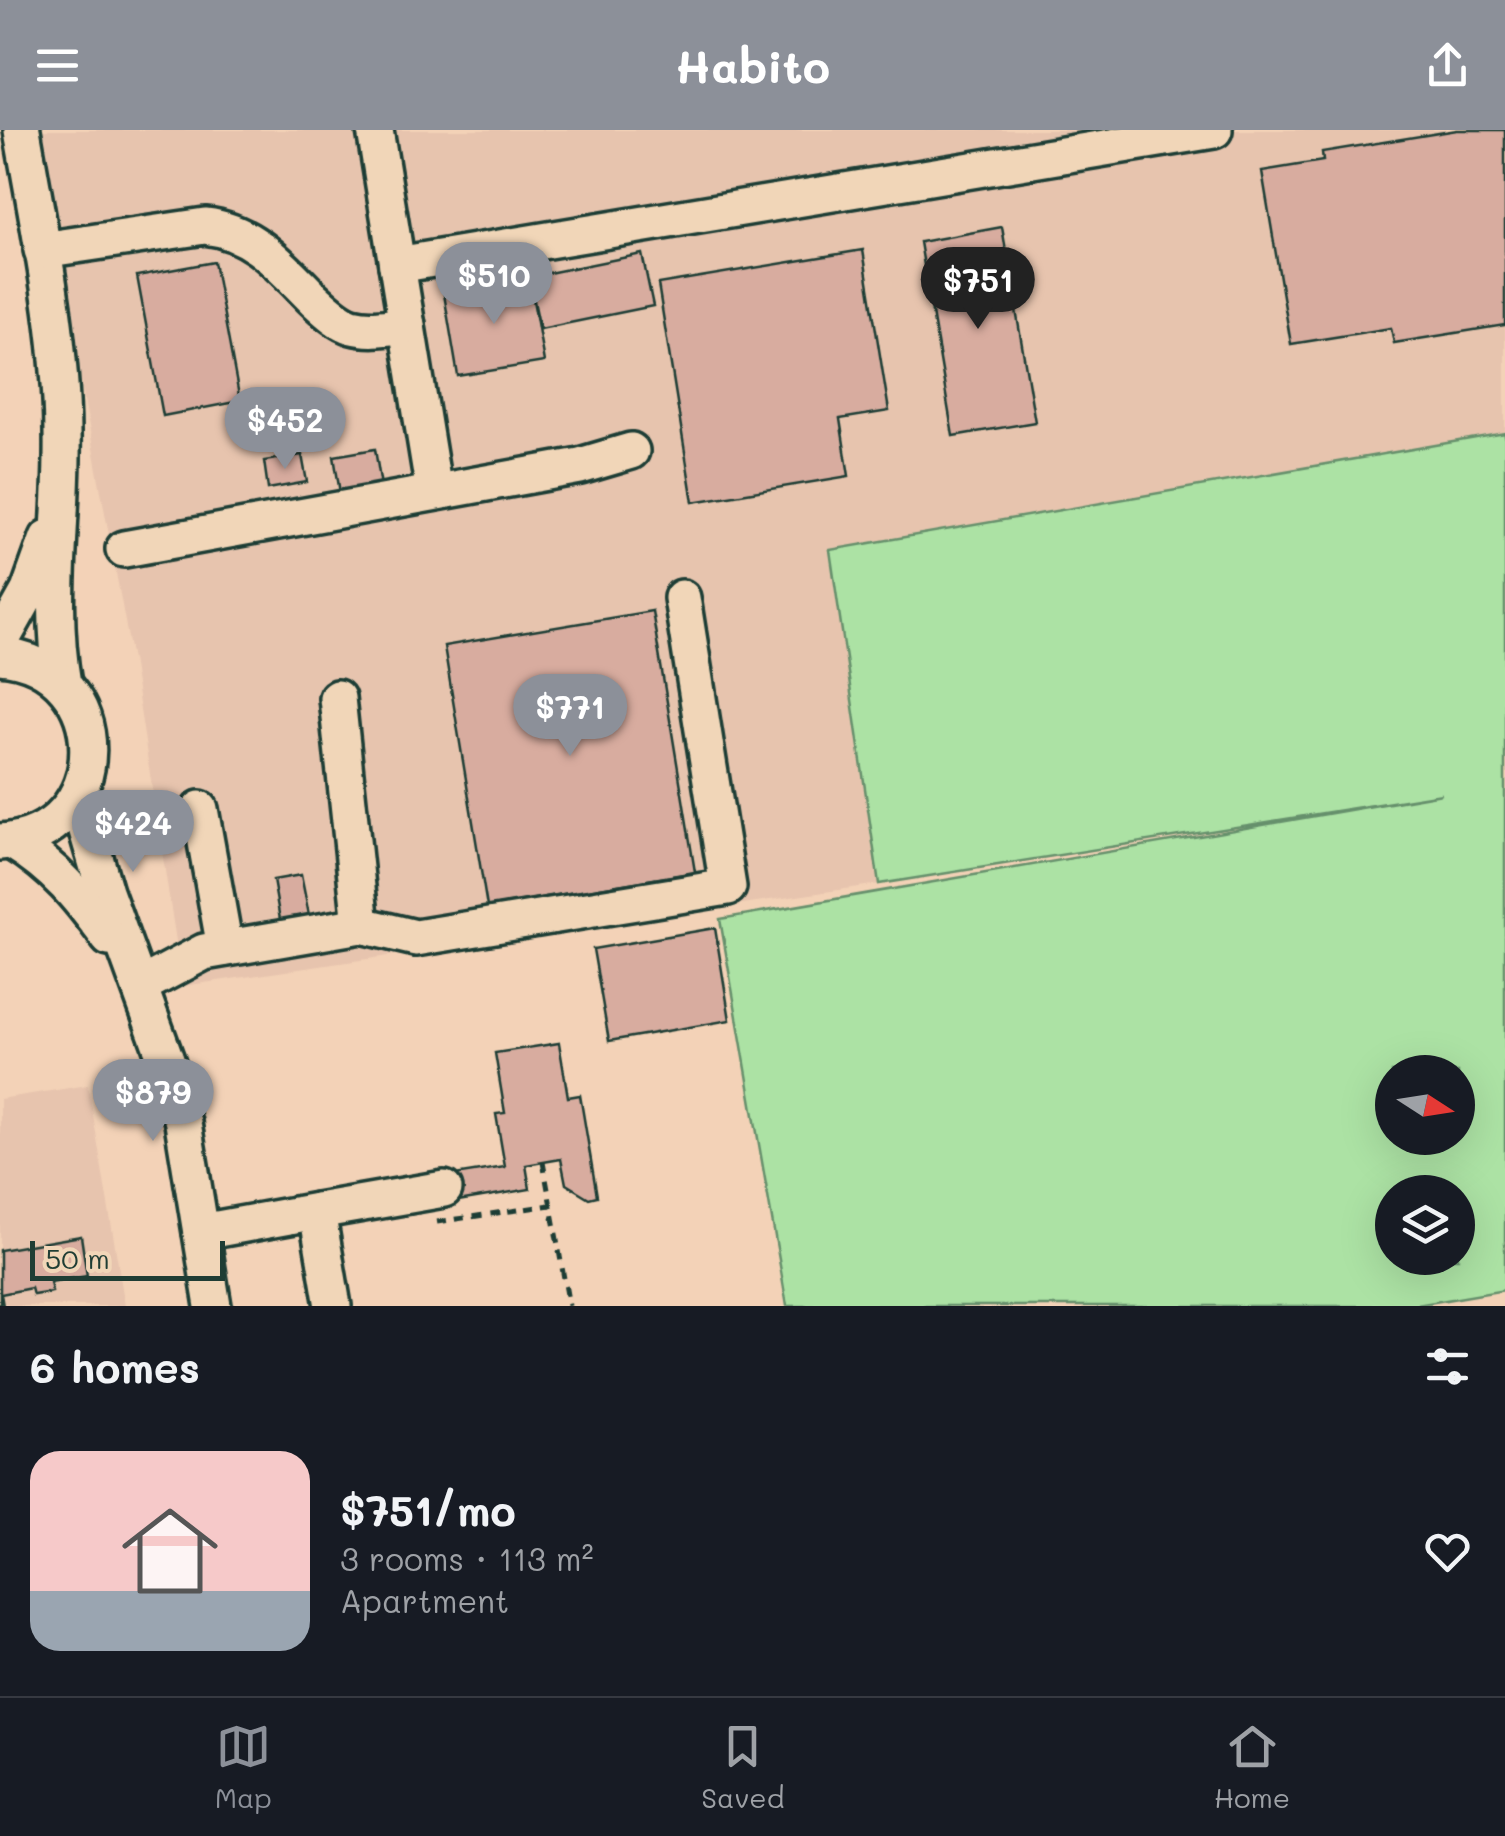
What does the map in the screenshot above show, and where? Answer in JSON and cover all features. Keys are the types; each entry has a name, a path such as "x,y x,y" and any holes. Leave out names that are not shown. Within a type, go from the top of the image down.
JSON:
{"street":[{"path":"22,130 60,360 62,438 55,640 62,684"},
{"path":"375,130 434,492"},
{"path":"397,265 1214,130"},
{"path":"42,250 205,226 226,228 250,239 327,312 350,326 375,330 407,324"},
{"path":"124,549 580,466 631,451"},
{"path":"0,642 29,591 58,503"},
{"path":"137,978 204,952 361,925 416,938 728,887 682,598"},
{"path":"0,656 41,667 62,684 77,703 88,737 86,774 77,796 60,817 38,832 6,841"},
{"path":"337,698 361,925"},
{"path":"77,796 100,876 170,1071 213,1306"},
{"path":"200,809 225,948"},
{"path":"6,841 42,860 70,886 137,978"},
{"path":"201,1232 429,1191"},
{"path":"317,1211 333,1306"}],"path":[{"path":"543,1162 569,1306"},
{"path":"429,1191 425,1216 439,1224 551,1205"}],"shaded area":[{"path":"41,130 1505,130 1505,433 830,550 879,884 183,986 133,665 72,334"},
{"path":"88,1085 125,1306 0,1306 0,1099"}],"green space":[{"path":"1505,433 1505,1290 1411,1306 787,1306 720,919 1442,794 879,884 830,550"}],"building":[{"path":"1457,130 1505,130 1505,325 1394,343 1391,328 1291,344 1262,171 1323,161 1322,152"},
{"path":"1002,227 1035,422 953,436 920,242"},
{"path":"863,250 889,411 840,419 849,476 693,502 658,284"},
{"path":"642,254 653,306 540,329 529,277"},
{"path":"214,262 240,401 163,416 137,276"},
{"path":"529,277 544,362 458,376 444,294"},
{"path":"375,449 381,486 340,493 334,456"},
{"path":"302,455 307,482 268,489 264,461"},
{"path":"652,611 695,872 487,907 444,646"},
{"path":"301,875 310,920 281,925 273,880"},
{"path":"715,928 730,1020 609,1041 593,949"},
{"path":"559,1043 568,1097 580,1095 597,1196 589,1198 566,1184 561,1159 526,1165 530,1189 446,1203 442,1177 505,1167 496,1114 505,1113 495,1053"},
{"path":"81,1236 87,1276 50,1282 52,1292 33,1295 31,1288 1,1294 0,1306 0,1250"}]}
